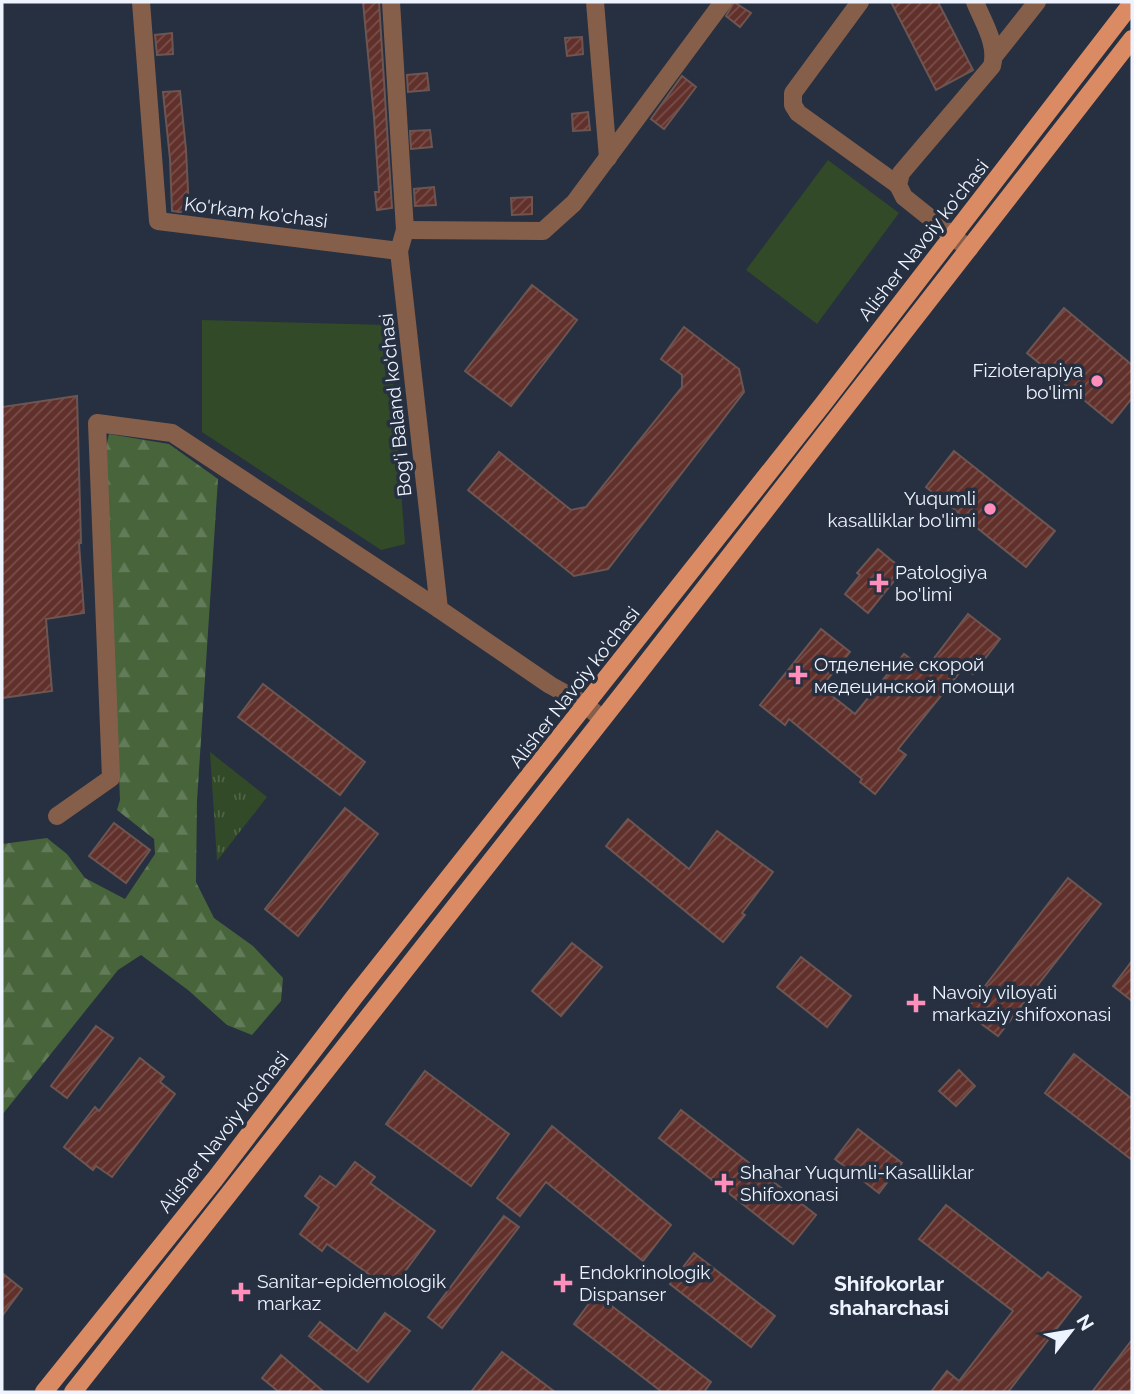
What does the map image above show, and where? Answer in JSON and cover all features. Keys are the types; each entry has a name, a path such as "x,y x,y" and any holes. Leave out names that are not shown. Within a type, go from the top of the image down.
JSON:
{"main road":[{"name":"Alisher Navoiy ko'chasi","path":"44,1392 215,1179 355,996 586,705 1132,3"},
{"path":"73,1392 1132,39"}],"street":[{"name":"Ko'rkam ko'chasi","path":"141,2 158,221 399,251"},
{"name":"Bog'i Baland ko'chasi","path":"391,2 405,230 399,251 439,609"},
{"path":"594,2 608,158"},
{"path":"405,230 543,230 574,203 723,2"},
{"path":"860,2 793,93 793,105 798,113 898,185 904,197 969,249"},
{"path":"975,2 995,55"},
{"path":"898,185 901,173 992,66 995,55 1037,2"},
{"path":"57,816 111,778 97,423 172,433 550,685 586,705 601,718"}],"green space":[{"path":"828,160 899,213 817,324 746,270"},
{"path":"202,320 389,325 405,544 381,550 202,432"},
{"path":"109,434 169,444 218,479 197,801 196,882 214,918 253,946 283,978 281,1001 252,1035 227,1025 188,990 141,955 118,970 2,1115 2,844 47,838 67,854 85,878 125,899 155,854 154,839 117,810 120,800 106,447"},
{"path":"210,752 267,797 217,861"}],"building":[{"path":"363,2 379,2 392,208 377,210 375,192 379,192 374,117"},
{"path":"734,2 751,13 740,27 726,16"},
{"path":"891,2 938,2 973,70 936,90"},
{"path":"172,33 173,54 157,55 155,35"},
{"path":"582,37 583,54 567,56 565,38"},
{"path":"427,73 429,90 408,92 407,75"},
{"path":"682,76 696,87 664,129 651,119"},
{"path":"180,91 189,211 179,212 172,211 163,92"},
{"path":"588,112 590,130 573,131 572,114"},
{"path":"430,130 432,147 411,149 410,131"},
{"path":"434,187 436,205 415,206 414,189"},
{"path":"532,197 532,214 512,215 511,198"},
{"path":"532,285 577,320 511,406 465,371"},
{"name":"Fizioterapiya bo'limi","path":"1064,308 1132,365 1132,398 1112,423 1027,353"},
{"path":"684,327 739,369 744,392 608,569 574,576 468,490 499,452 571,510 586,507 682,387 682,375 661,359"},
{"path":"77,396 79,543 84,613 46,619 52,691 2,698 2,407"},
{"name":"Yuqumli kasalliklar bo'limi","path":"954,451 1055,531 1026,567 926,487"},
{"path":"878,549 903,570 868,613 845,594 860,575 857,573"},
{"path":"968,614 1000,639 973,674 964,667 898,749 906,755 875,794 860,782 862,779 789,719 785,725 760,705 821,629 850,652 821,687 855,714 904,654 925,670"},
{"path":"263,684 365,762 340,795 238,717"},
{"path":"345,808 378,834 298,936 265,909"},
{"path":"628,819 689,869 717,831 773,872 742,913 745,915 723,942 606,846"},
{"path":"114,823 150,850 126,883 89,856"},
{"path":"1068,878 1101,904 998,1036 965,1012"},
{"path":"572,943 602,967 561,1016 532,991"},
{"path":"801,957 851,996 827,1027 777,987"},
{"path":"1132,961 1132,1001 1113,986"},
{"path":"96,1026 113,1038 67,1098 51,1086"},
{"path":"1074,1054 1132,1099 1132,1160 1045,1093"},
{"path":"140,1058 164,1077 160,1082 175,1094 112,1177 96,1166 93,1170 64,1147 95,1107 99,1111"},
{"path":"959,1070 975,1086 956,1106 939,1091"},
{"path":"425,1071 509,1134 471,1186 386,1124"},
{"path":"681,1110 816,1215 793,1244 659,1138"},
{"path":"552,1126 671,1225 643,1261 546,1182 520,1216 497,1198"},
{"path":"858,1129 902,1163 879,1193 835,1159"},
{"path":"355,1162 375,1177 370,1183 435,1231 391,1290 327,1244 322,1251 300,1234 319,1207 305,1196 320,1176 336,1187"},
{"path":"946,1205 1042,1279 1048,1272 1081,1297 1008,1392 931,1392 947,1371 959,1381 1013,1311 919,1239"},
{"path":"504,1216 519,1227 442,1328 428,1317"},
{"path":"694,1253 775,1316 751,1347 670,1284"},
{"path":"2,1273 22,1289 2,1316"},
{"path":"596,1294 711,1382 704,1392 662,1392 574,1324"},
{"path":"385,1313 410,1331 368,1382 309,1336 320,1322 357,1351"},
{"path":"1132,1340 1132,1392 1092,1392"},
{"path":"502,1352 555,1392 471,1392"},
{"path":"281,1355 324,1392 279,1392 262,1378"}],"place":[{"name":"Fizioterapiya bo'limi","path":"1097,381"},
{"name":"Yuqumli kasalliklar bo'limi","path":"990,509"},
{"name":"Patologiya bo'limi","path":"879,583"},
{"name":"Отделение скорой медецинской помощи","path":"798,675"},
{"name":"Navoiy viloyati markaziy shifoxonasi","path":"916,1003"},
{"name":"Shahar Yuqumli-Kasalliklar Shifoxonasi","path":"724,1183"},
{"name":"Endokrinologik Dispanser","path":"563,1283"},
{"name":"Sanitar-epidemologik markaz","path":"241,1292"}],"district":[{"name":"Shifokorlar shaharchasi","path":"889,1295"}]}
